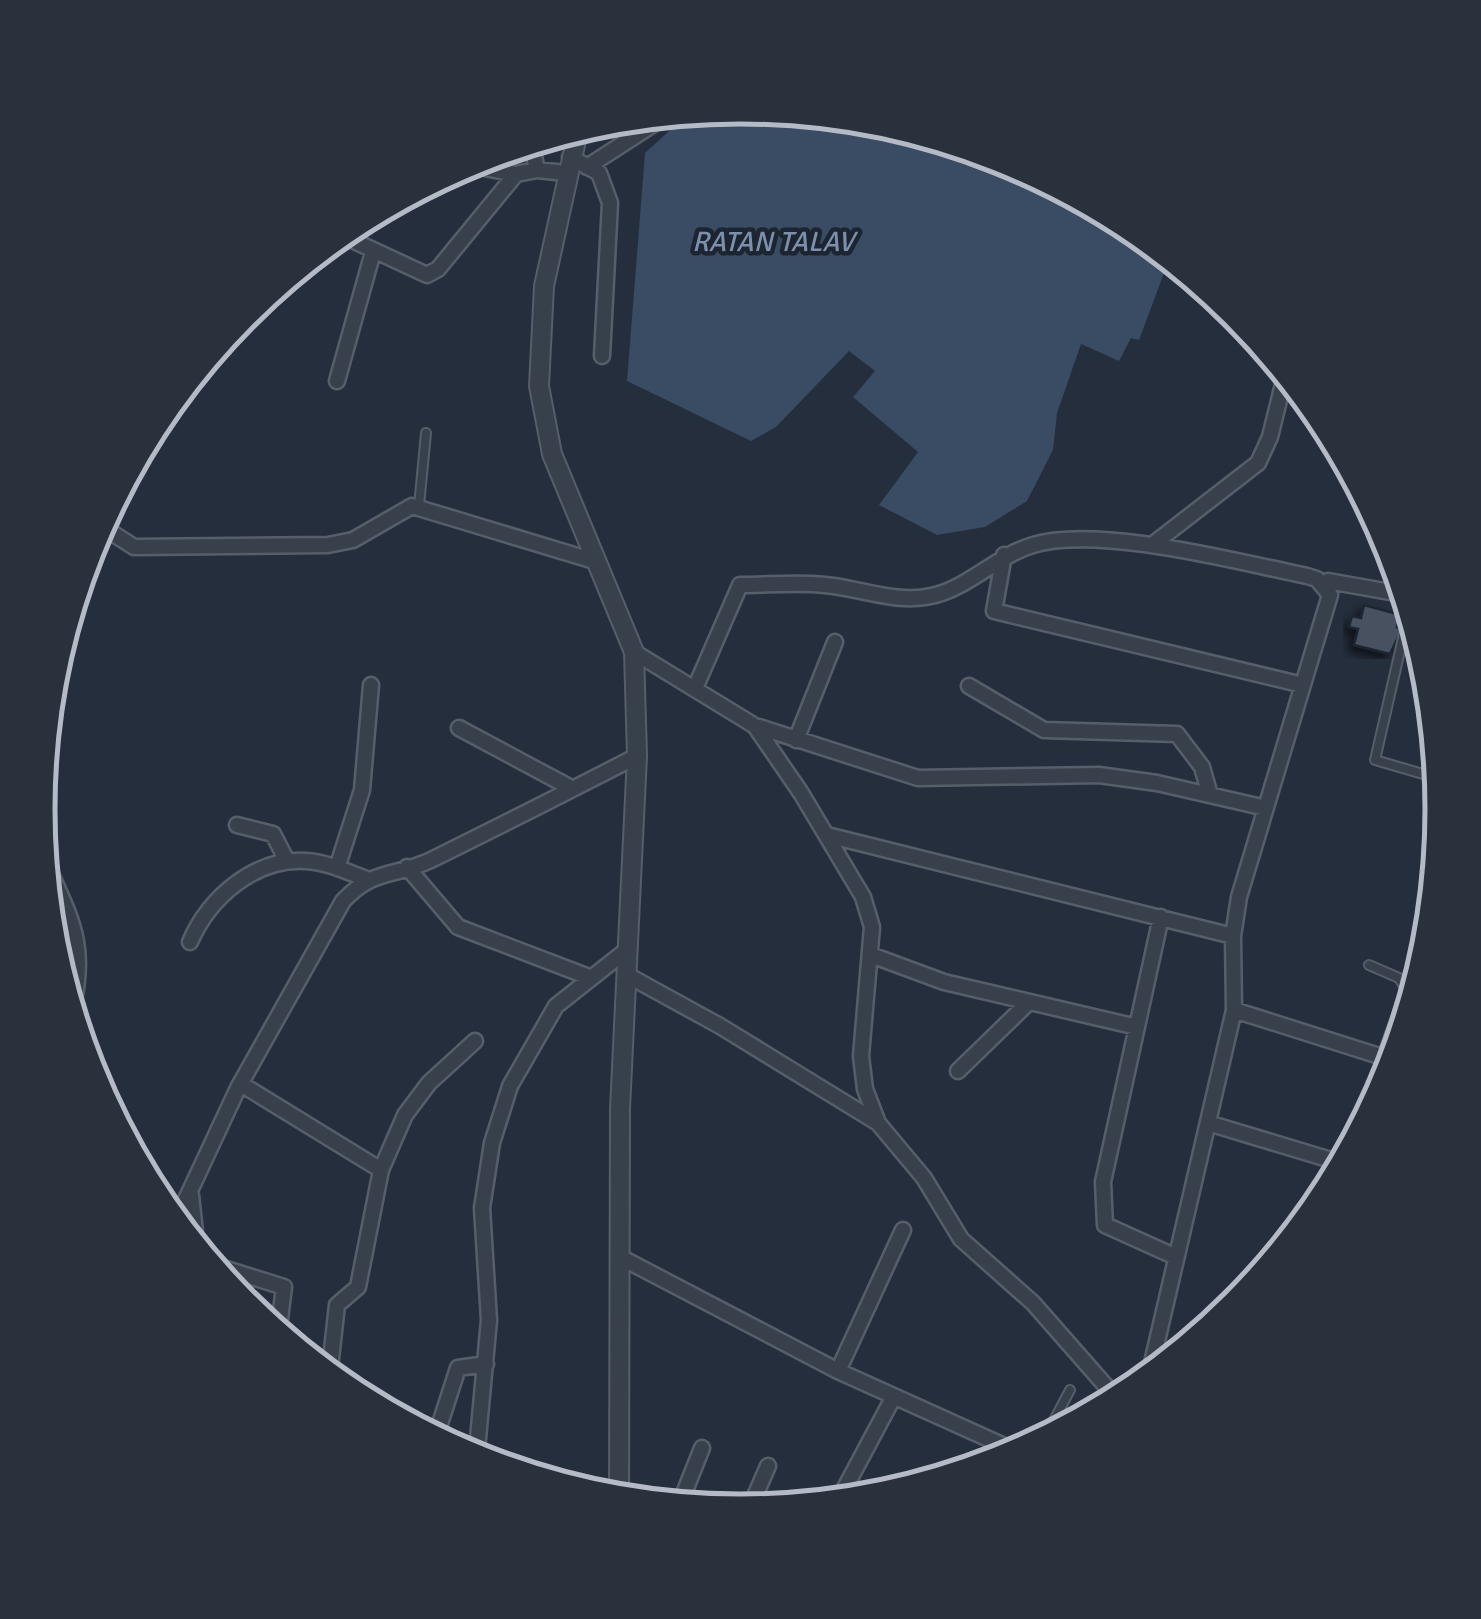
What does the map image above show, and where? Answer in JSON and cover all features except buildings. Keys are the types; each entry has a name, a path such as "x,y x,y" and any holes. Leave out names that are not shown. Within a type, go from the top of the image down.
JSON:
{"street":[{"path":"575,166 636,132"},
{"path":"577,144 544,286 539,386 552,454 634,652 637,756 620,1257 619,1484"},
{"path":"533,156 536,170"},
{"path":"494,170 516,174 575,166 598,173 610,203 602,356"},
{"path":"356,243 417,274 438,269 516,174"},
{"path":"337,381 373,252"},
{"path":"1152,546 1258,463 1270,437 1282,389"},
{"path":"113,535 134,547 328,546 362,536 406,506 419,506 594,562"},
{"path":"696,686 740,584 824,585 912,598 934,596 1004,555 1052,540 1152,546 1306,576 1324,585 1330,596 1239,897 1233,936 1234,1010 1153,1356"},
{"path":"1004,555 994,612 1303,685"},
{"path":"1324,585 1328,581 1391,592"},
{"path":"796,740 835,642"},
{"path":"634,652 696,686 755,726 918,778 1098,775 1266,808"},
{"path":"338,868 362,790 371,685"},
{"path":"969,686 1044,730 1177,734 1202,766 1210,796"},
{"path":"755,726 863,896 872,927 861,1056 865,1089 878,1123"},
{"path":"460,728 573,788"},
{"path":"182,1206 241,1084 344,901 367,879 426,862 637,756"},
{"path":"237,825 273,834 287,862"},
{"path":"827,835 1233,936"},
{"path":"190,942 213,900 248,876 287,862 338,868 367,879"},
{"path":"407,867 458,927 589,977"},
{"path":"60,893 76,927 80,957 77,981"},
{"path":"1161,917 1103,1182 1105,1225 1176,1257"},
{"path":"478,1443 489,1320 482,1208 492,1142 510,1086 531,1042 556,1006 628,949"},
{"path":"871,956 944,982 1137,1027"},
{"path":"627,974 735,1034 878,1123 924,1178 961,1239 1033,1303 1108,1387"},
{"path":"958,1070 1029,1002"},
{"path":"1234,1010 1380,1055"},
{"path":"331,1359 337,1305 358,1287 381,1170 414,1099 475,1042"},
{"path":"241,1084 381,1170"},
{"path":"1208,1123 1329,1160"},
{"path":"190,1189 194,1223"},
{"path":"838,1371 903,1230"},
{"path":"620,1257 838,1371 999,1445"},
{"path":"234,1271 284,1287 280,1317"},
{"path":"439,1425 458,1368 486,1364"},
{"path":"845,1487 893,1398"},
{"path":"684,1493 702,1448"},
{"path":"756,1495 768,1466"}],"lane":[{"path":"419,506 426,433"},
{"path":"1404,635 1376,760 1425,775"},
{"path":"1369,965 1400,978 1404,985"},
{"path":"1055,1418 1070,1390"}],"water":[{"name":"RATAN TALAV","path":"740,124 830,130 918,147 1003,176 1044,195 1121,240 1165,271 1139,340 1131,338 1119,361 1081,344 1057,413 1053,450 1027,501 985,527 937,535 879,505 918,452 853,397 875,371 849,351 776,427 751,441 627,381 645,153 673,128"}]}
